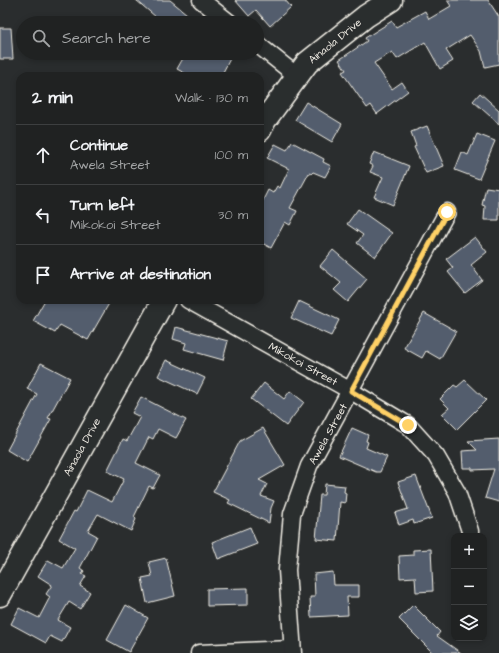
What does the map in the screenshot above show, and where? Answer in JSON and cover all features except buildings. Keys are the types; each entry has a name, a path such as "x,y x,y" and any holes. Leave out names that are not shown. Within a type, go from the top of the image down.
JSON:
{"street":[{"path":"201,0 221,16"},
{"name":"Ainaola Drive","path":"264,124 307,62 366,16 391,0"},
{"path":"264,50 297,76"},
{"name":"Awela Street","path":"292,651 287,570 292,514 309,466 447,212"},
{"name":"Ainaola Drive","path":"0,595 162,304"},
{"name":"Mikokoi Street","path":"195,304 351,391 408,425 436,456 457,492 470,533"},
{"path":"199,653 292,651"}],"route":[{"path":"408,425 351,391 447,212"}]}
